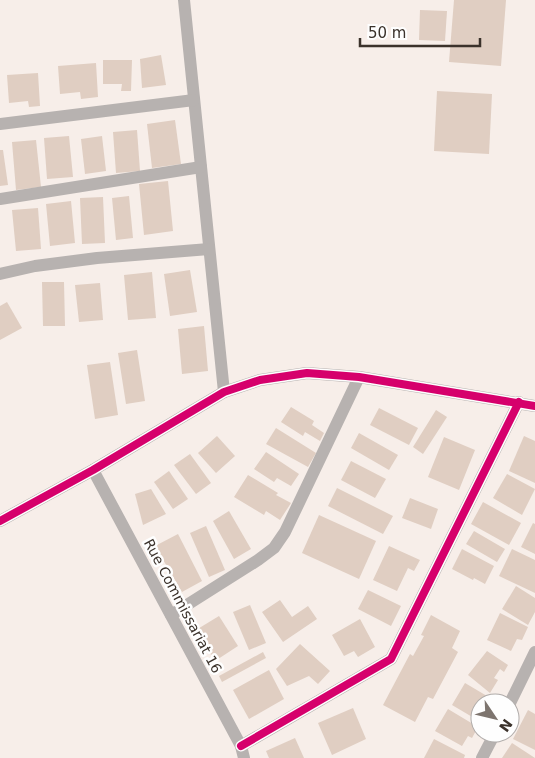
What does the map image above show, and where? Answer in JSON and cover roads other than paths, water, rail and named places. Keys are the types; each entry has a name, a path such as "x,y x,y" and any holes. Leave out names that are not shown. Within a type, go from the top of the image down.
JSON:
{"street":[{"path":"184,0 224,392"},
{"path":"0,124 194,100"},
{"path":"0,199 201,167"},
{"path":"0,274 35,266 97,258 209,249"},
{"path":"0,521 93,470 224,392 260,380 308,373 359,377 535,406"},
{"path":"171,615 274,548 285,532 359,377"},
{"path":"243,752 391,659 518,402"},
{"name":"Rue Commissariat 16","path":"93,470 243,752"},
{"path":"515,693 535,652"},
{"path":"482,758 490,743"}]}
